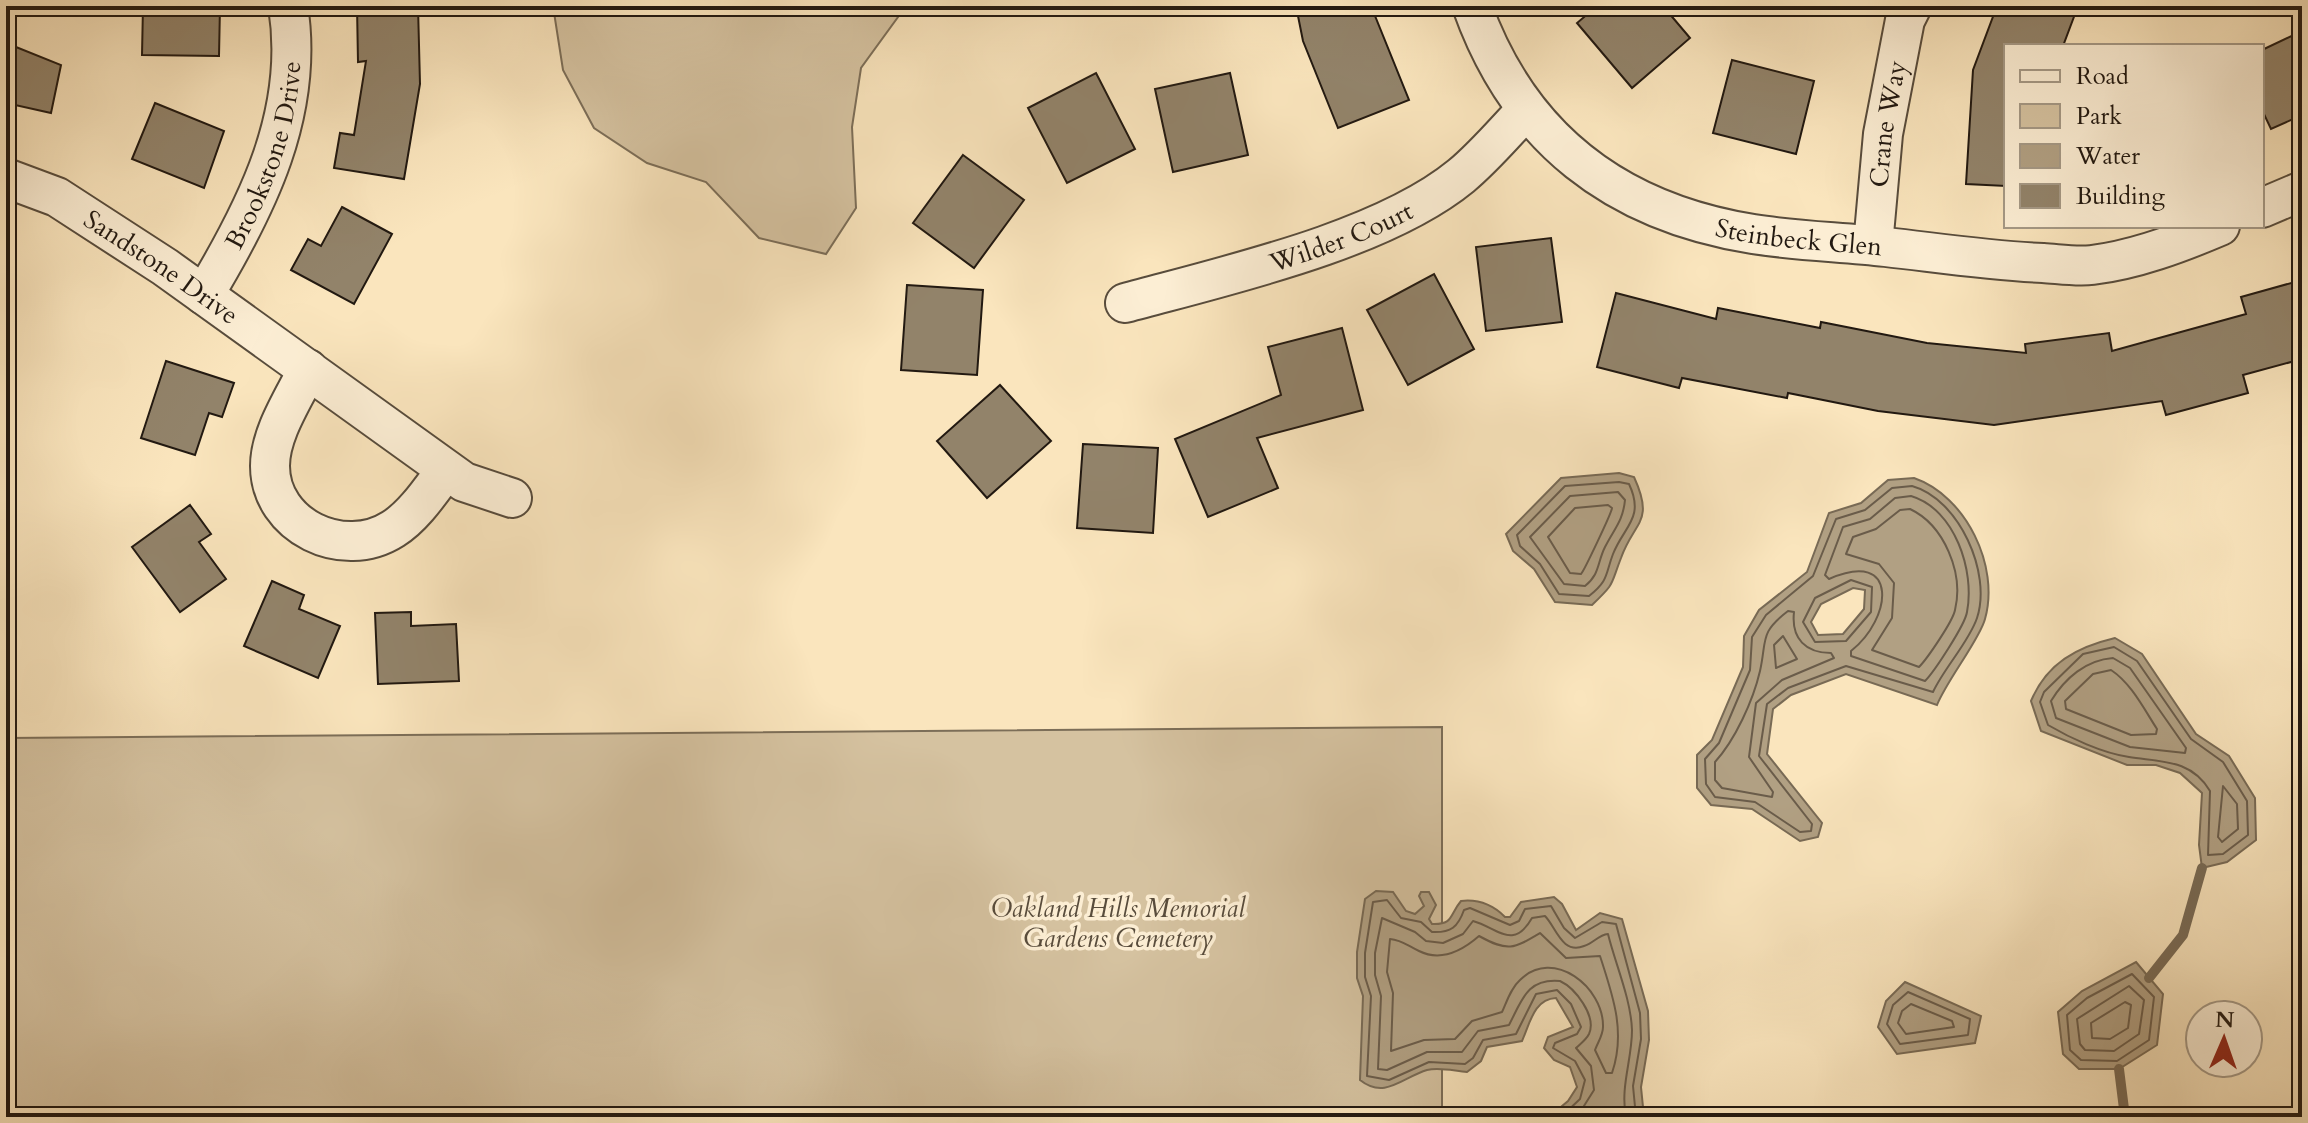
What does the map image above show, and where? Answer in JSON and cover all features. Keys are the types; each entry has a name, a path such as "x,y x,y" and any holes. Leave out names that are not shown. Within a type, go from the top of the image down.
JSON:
{"street":[{"name":"Brookstone Drive","path":"204,295 248,218 282,134 290,75 288,6"},
{"name":"Steinbeck Glen","path":"1472,6 1486,45 1525,111 1558,145 1597,174 1639,199 1684,219 1753,234 2004,262 2091,266 2185,240 2215,228"},
{"name":"Crane Way","path":"1873,245 1883,134 1905,20 1912,6"},
{"name":"Wilder Court","path":"1125,303 1238,272 1386,222 1460,177 1525,111"},
{"name":"Sandstone Drive","path":"6,178 57,197 204,295 464,482 512,498"},
{"path":"2264,207 2302,191"},
{"path":"308,369 274,440 270,465 273,490 283,510 298,525 318,535 343,540 369,539 393,529 415,509 446,470"}],"green space":[{"path":"553,6 906,6 861,68 852,127 856,208 826,254 759,238 706,182 647,163 594,128 563,70"},
{"name":"Oakland Hills Memorial Gardens Cemetery","path":"1442,727 1442,1117 6,1117 6,738"}],"water":[{"path":"1619,473 1634,477 1643,513 1611,583 1592,605 1555,602 1534,569 1513,551 1506,534 1561,478"},
{"path":"1914,478 1933,487 1963,517 1975,535 1988,577 1985,619 1937,705 1846,674 1791,695 1773,709 1767,754 1822,823 1818,837 1800,841 1752,809 1711,805 1697,788 1697,755 1712,740 1743,667 1744,636 1759,610 1807,572 1829,513 1861,503 1888,480","holes":["1853,588 1865,590 1864,609 1843,634 1818,635 1811,622 1821,604"]},
{"path":"2115,638 2142,654 2196,734 2229,756 2255,798 2256,840 2227,862 2202,868 2199,845 2202,793 2180,773 2156,765 2127,765 2041,731 2031,701 2046,676 2076,652"},
{"path":"1376,891 1393,892 1406,911 1415,914 1424,906 1419,896 1421,892 1429,892 1436,905 1429,919 1432,924 1448,921 1461,901 1485,904 1510,917 1521,902 1554,897 1562,904 1576,930 1600,913 1622,919 1648,1011 1649,1040 1641,1087 1644,1117 1549,1117 1568,1101 1577,1087 1570,1067 1554,1060 1544,1048 1548,1037 1573,1027 1556,998 1538,1007 1522,1041 1487,1047 1481,1061 1467,1072 1427,1070 1394,1085 1378,1088 1360,1080 1363,996 1357,978 1357,952 1365,899"},
{"path":"2136,962 2163,994 2157,1045 2119,1069 2079,1069 2063,1054 2058,1012 2082,991"},
{"path":"1905,982 1981,1016 1975,1043 1897,1054 1878,1027 1886,1001"}],"building":[{"path":"143,6 220,6 219,56 142,55"},
{"path":"357,6 418,6 420,84 404,179 334,168 340,133 354,135 366,61 358,62"},
{"path":"1296,6 1371,6 1409,100 1338,128 1303,41"},
{"path":"1597,6 1663,6 1690,38 1632,88 1577,23"},
{"path":"1997,6 2078,6 2064,44 2004,44 2004,186 1966,184 1973,70"},
{"path":"2302,31 2302,115 2271,129 2264,114 2264,49"},
{"path":"6,43 61,65 51,113 6,103"},
{"path":"1732,60 1814,81 1796,154 1713,133"},
{"path":"1096,73 1135,149 1067,183 1028,108"},
{"path":"1230,73 1248,155 1173,172 1155,89"},
{"path":"155,103 224,131 204,188 132,159"},
{"path":"963,155 1024,200 974,268 913,223"},
{"path":"342,207 392,234 354,304 291,270 308,239 321,246"},
{"path":"1551,238 1562,322 1486,331 1476,247"},
{"path":"1434,274 1474,349 1408,385 1367,310"},
{"path":"2302,280 2302,359 2243,375 2248,393 2166,415 2162,401 1994,425 1878,411 1788,393 1787,398 1682,378 1679,388 1597,367 1616,293 1716,319 1718,308 1820,328 1821,322 1927,343 2026,353 2025,344 2109,333 2112,351 2246,314 2241,297"},
{"path":"907,285 983,290 977,375 901,370"},
{"path":"1342,328 1363,410 1257,438 1278,488 1208,517 1175,439 1281,395 1268,347"},
{"path":"166,361 234,383 222,417 209,413 195,455 141,438"},
{"path":"1000,385 1051,441 987,498 937,441"},
{"path":"1083,444 1158,448 1153,533 1077,528"},
{"path":"190,505 211,534 199,542 226,579 180,612 132,547"},
{"path":"272,581 304,595 299,609 340,626 318,678 244,646"},
{"path":"411,612 411,626 456,624 459,681 378,684 375,613"}],"waterway":[{"path":"2149,978 2183,935 2202,868"},
{"path":"2119,1069 2125,1117"}]}
